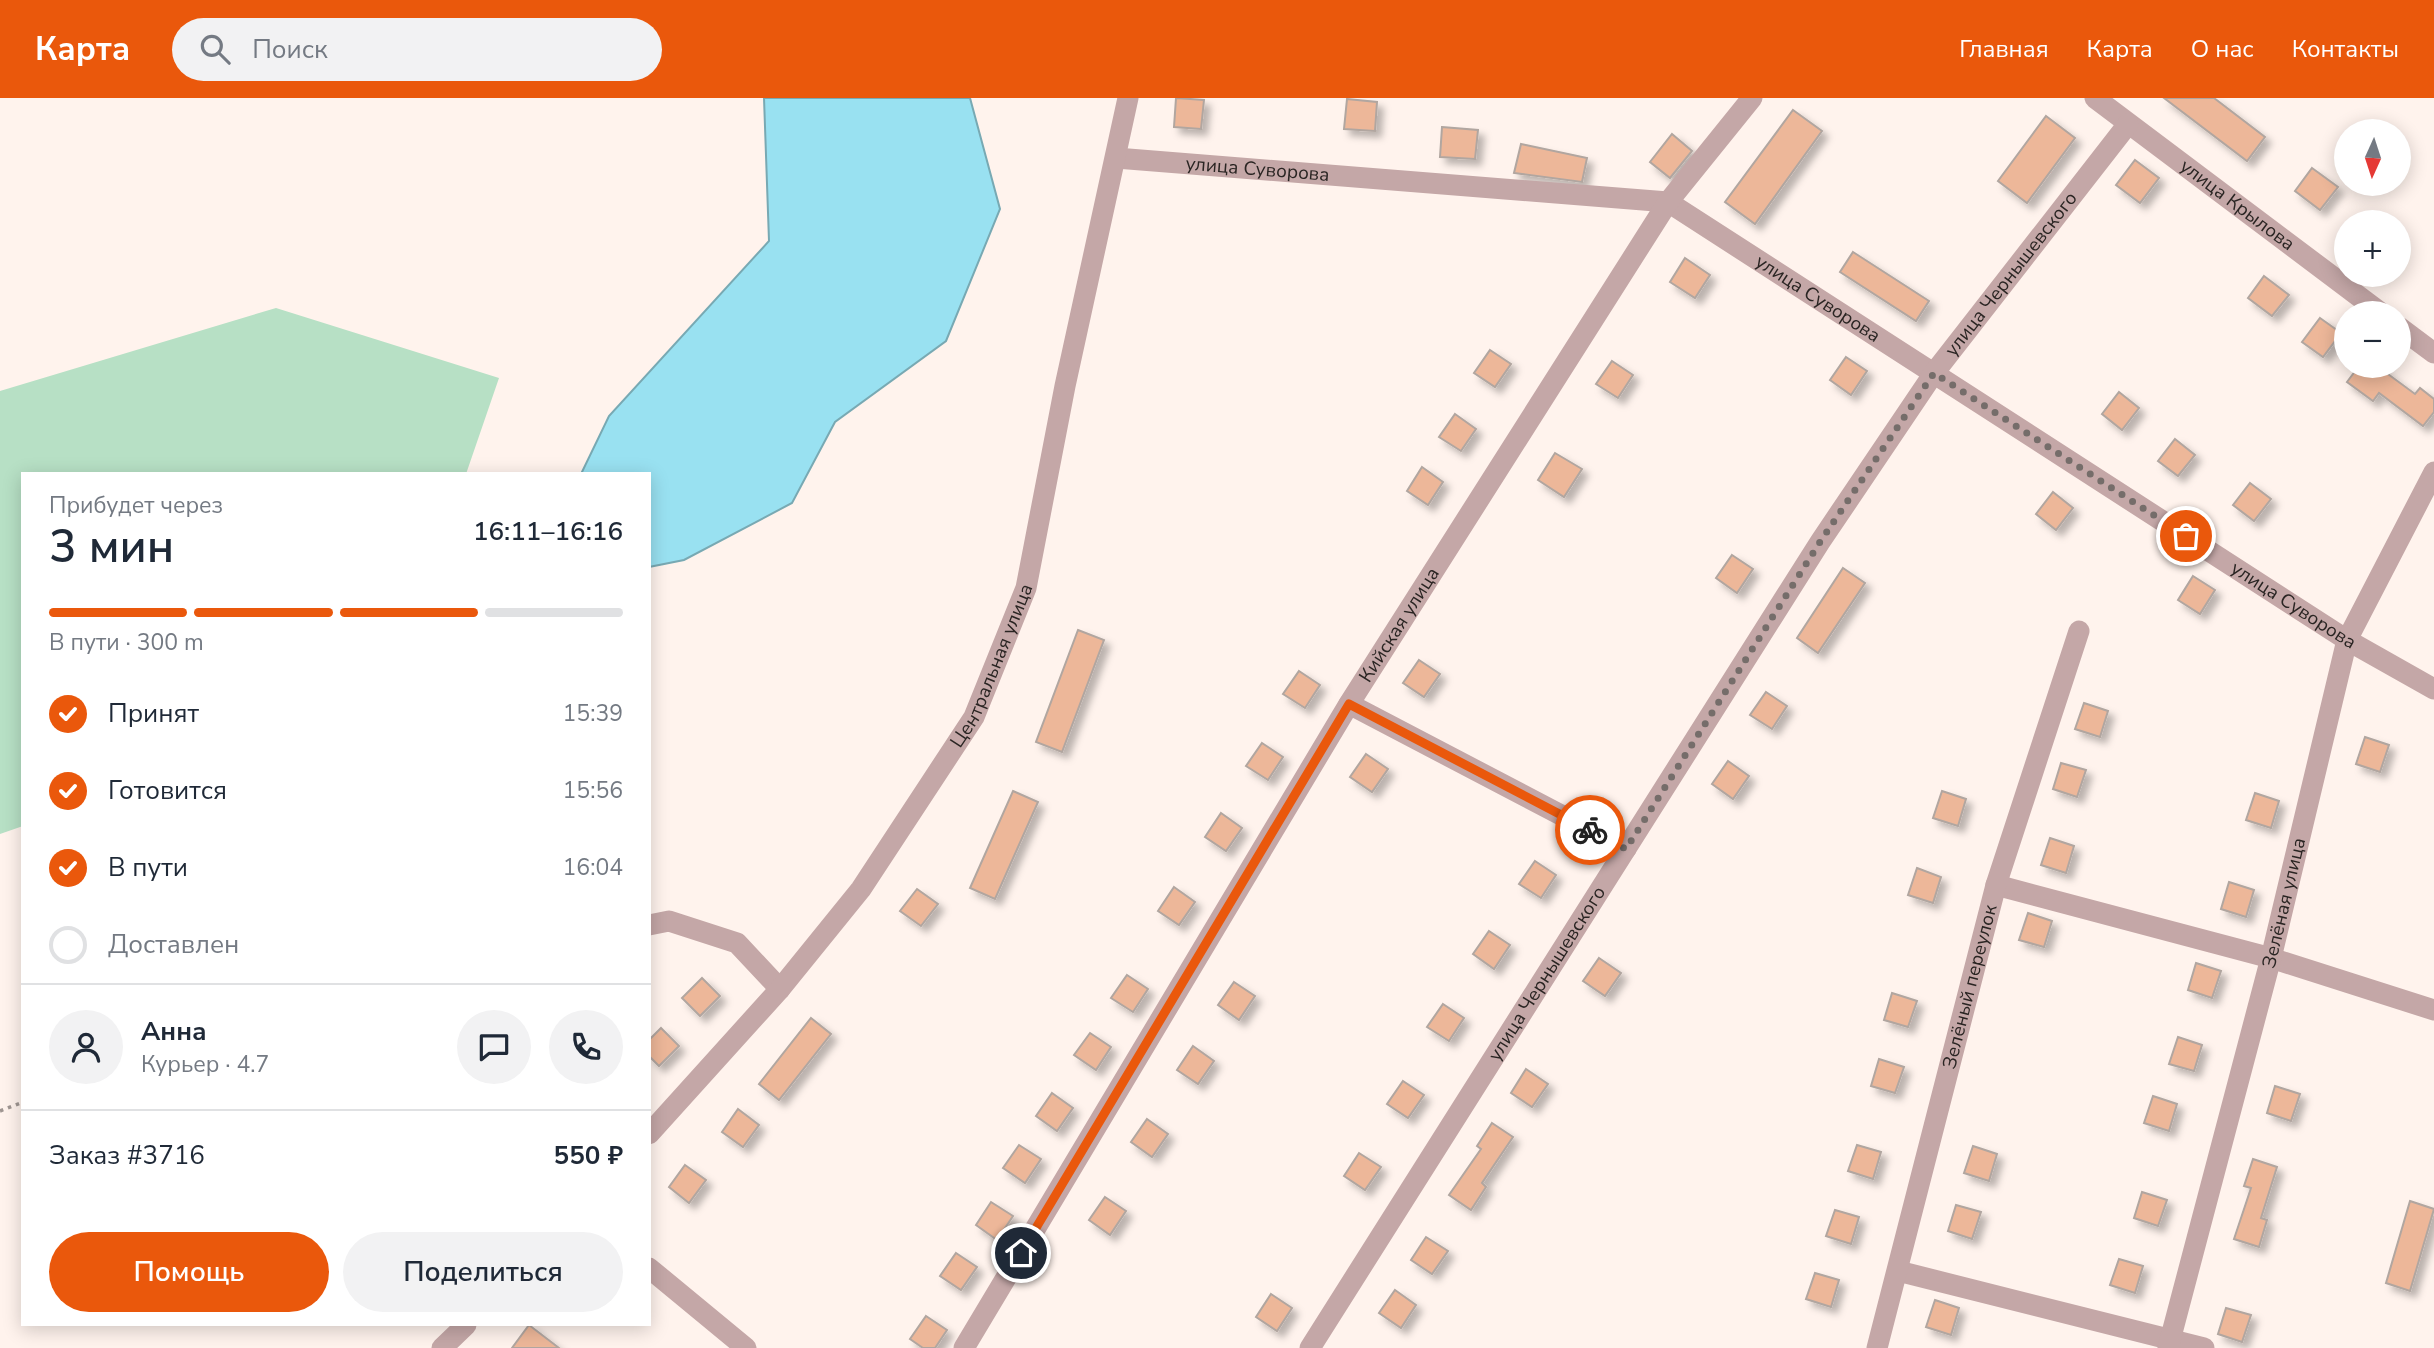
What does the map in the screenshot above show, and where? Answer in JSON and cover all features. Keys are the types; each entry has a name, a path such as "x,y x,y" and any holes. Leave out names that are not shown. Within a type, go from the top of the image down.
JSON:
{"street":[{"name":"Центральная улица","path":"651,1132 780,989 861,889 974,717 1026,588 1065,386 1128,98"},
{"name":"Кийская улица","path":"964,1348 1349,704 1668,202 1752,98"},
{"name":"улица Крылова","path":"2095,98 2365,301"},
{"name":"улица Чернышевского","path":"1310,1348 1820,542 1934,373 2127,124"},
{"name":"улица Суворова","path":"1116,158 1668,202 2347,640 2434,689"},
{"path":"2411,336 2434,353"},
{"name":"Зелёная улица","path":"2170,1343 2271,958 2347,640 2434,472"},
{"name":"Зелёный переулок","path":"1877,1348 1996,885 2079,631"},
{"path":"1349,704 1626,849"},
{"path":"1996,885 2271,958 2434,1010"},
{"path":"651,925 669,921 737,943 780,989"},
{"path":"651,1270 746,1348"},
{"path":"1898,1271 2170,1343 2204,1348"},
{"path":"442,1348 465,1326"}],"path":[{"path":"0,1111 21,1103"}],"green space":[{"path":"276,308 499,378 467,472 21,472 21,827 0,834 0,391"}],"water":[{"path":"764,98 970,98 1000,209 946,341 835,422 792,503 684,560 651,567 651,472 582,472 609,416 769,241"}],"building":[{"path":"1176,98 1204,100 1201,129 1174,127"},
{"path":"2164,98 2214,98 2265,137 2247,161"},
{"path":"1347,99 1377,102 1375,131 1344,129"},
{"path":"1793,110 1822,131 1755,224 1725,202"},
{"path":"2046,116 2075,138 2027,203 1998,181"},
{"path":"1442,127 1478,130 1475,159 1440,157"},
{"path":"1672,134 1692,151 1670,178 1650,162"},
{"path":"1521,144 1587,158 1582,182 1514,173"},
{"path":"2135,160 2159,178 2140,203 2116,185"},
{"path":"2312,168 2334,184 2334,192 2320,210 2295,191"},
{"path":"1853,252 1929,301 1916,321 1840,272"},
{"path":"1685,258 1710,275 1695,298 1670,282"},
{"path":"2264,276 2289,295 2272,316 2248,298"},
{"path":"2320,318 2334,328 2334,342 2323,357 2302,342"},
{"path":"1490,350 1511,364 1495,387 1474,373"},
{"path":"1846,357 1867,371 1851,395 1830,380"},
{"path":"1612,361 1633,375 1618,398 1596,384"},
{"path":"2350,378 2393,378 2415,394 2420,388 2434,399 2434,412 2423,426 2379,393 2373,401 2347,382"},
{"path":"2119,392 2139,408 2122,430 2102,414"},
{"path":"1455,414 1476,429 1461,451 1439,437"},
{"path":"2175,439 2195,455 2178,476 2158,461"},
{"path":"1555,453 1582,469 1564,497 1538,480"},
{"path":"1422,467 1443,482 1428,505 1407,491"},
{"path":"2250,483 2271,499 2254,521 2233,505"},
{"path":"2053,492 2073,508 2056,530 2036,514"},
{"path":"1732,555 1753,569 1737,593 1716,578"},
{"path":"1843,568 1865,583 1818,653 1797,638"},
{"path":"2193,576 2215,590 2200,614 2178,600"},
{"path":"1078,630 1104,640 1062,752 1036,742"},
{"path":"1419,660 1440,674 1424,697 1403,683"},
{"path":"1299,671 1320,685 1305,708 1283,694"},
{"path":"1766,692 1787,706 1772,729 1750,715"},
{"path":"2084,703 2108,711 2100,737 2075,729"},
{"path":"2365,737 2389,745 2380,772 2356,764"},
{"path":"1262,743 1283,757 1268,780 1246,766"},
{"path":"1366,754 1388,769 1372,792 1350,777"},
{"path":"1728,761 1749,776 1733,799 1712,784"},
{"path":"2061,763 2086,770 2077,797 2053,789"},
{"path":"1013,791 1038,802 995,899 970,888"},
{"path":"1942,791 1966,799 1958,826 1933,818"},
{"path":"2255,793 2279,801 2271,828 2246,820"},
{"path":"1221,813 1242,828 1226,851 1205,837"},
{"path":"2050,838 2074,846 2066,873 2041,865"},
{"path":"1535,861 1556,875 1541,898 1519,884"},
{"path":"1917,868 1941,877 1933,903 1908,895"},
{"path":"2229,882 2254,890 2246,917 2221,909"},
{"path":"1174,887 1195,902 1179,925 1158,911"},
{"path":"917,889 938,904 921,926 900,911"},
{"path":"2028,913 2052,921 2044,947 2019,940"},
{"path":"1489,931 1510,945 1494,969 1473,954"},
{"path":"1599,958 1621,973 1605,996 1583,981"},
{"path":"2196,963 2221,971 2212,998 2188,990"},
{"path":"1127,975 1148,989 1133,1012 1111,998"},
{"path":"702,978 720,996 700,1016 682,998"},
{"path":"1234,982 1255,996 1239,1020 1218,1005"},
{"path":"1892,993 1917,1001 1908,1027 1884,1020"},
{"path":"1443,1004 1464,1018 1449,1041 1427,1027"},
{"path":"811,1018 831,1034 779,1100 759,1084"},
{"path":"661,1028 679,1046 659,1066 651,1058 651,1038"},
{"path":"1090,1033 1111,1047 1096,1070 1074,1055"},
{"path":"2178,1037 2202,1045 2194,1071 2169,1064"},
{"path":"1193,1046 1214,1061 1198,1084 1177,1070"},
{"path":"1879,1059 1904,1067 1895,1093 1871,1086"},
{"path":"1526,1069 1548,1084 1532,1107 1511,1093"},
{"path":"1403,1081 1424,1095 1408,1118 1387,1104"},
{"path":"2275,1086 2300,1094 2291,1121 2267,1113"},
{"path":"1052,1093 1073,1108 1057,1131 1036,1116"},
{"path":"2153,1096 2177,1104 2169,1131 2144,1123"},
{"path":"738,1109 759,1125 743,1147 722,1132"},
{"path":"1147,1119 1168,1134 1152,1157 1131,1142"},
{"path":"1492,1123 1513,1137 1482,1183 1486,1187 1471,1210 1449,1195 1481,1149 1477,1146"},
{"path":"1019,1145 1041,1159 1025,1183 1003,1168"},
{"path":"1857,1145 1881,1152 1873,1179 1848,1171"},
{"path":"1973,1146 1997,1154 1989,1181 1964,1173"},
{"path":"1359,1153 1381,1167 1365,1190 1344,1176"},
{"path":"2253,1159 2277,1167 2261,1218 2267,1220 2259,1247 2234,1239 2251,1188 2244,1186"},
{"path":"685,1165 706,1180 689,1203 669,1187"},
{"path":"2142,1192 2167,1200 2158,1226 2134,1218"},
{"path":"1105,1197 1126,1211 1110,1235 1089,1220"},
{"path":"2410,1201 2434,1209 2410,1291 2386,1283"},
{"path":"991,1202 1013,1216 997,1240 976,1225"},
{"path":"1956,1205 1981,1212 1972,1239 1948,1231"},
{"path":"1835,1210 1859,1217 1851,1244 1826,1236"},
{"path":"1426,1237 1448,1251 1432,1274 1411,1260"},
{"path":"956,1253 977,1267 961,1290 940,1276"},
{"path":"2119,1259 2143,1266 2135,1293 2110,1285"},
{"path":"1815,1273 1839,1280 1831,1307 1806,1299"},
{"path":"1395,1290 1416,1305 1401,1328 1379,1313"},
{"path":"1271,1294 1292,1308 1277,1331 1256,1317"},
{"path":"1935,1300 1959,1308 1951,1335 1926,1327"},
{"path":"2226,1308 2251,1315 2242,1342 2218,1334"},
{"path":"926,1316 947,1330 935,1348 923,1348 910,1339"},
{"path":"530,1326 559,1348 512,1348"}],"way so far":[{"path":"1590,830 1626,849 1820,542 1934,373 2186,536"}],"route":[{"path":"1021,1253 1349,704 1590,830"}]}
